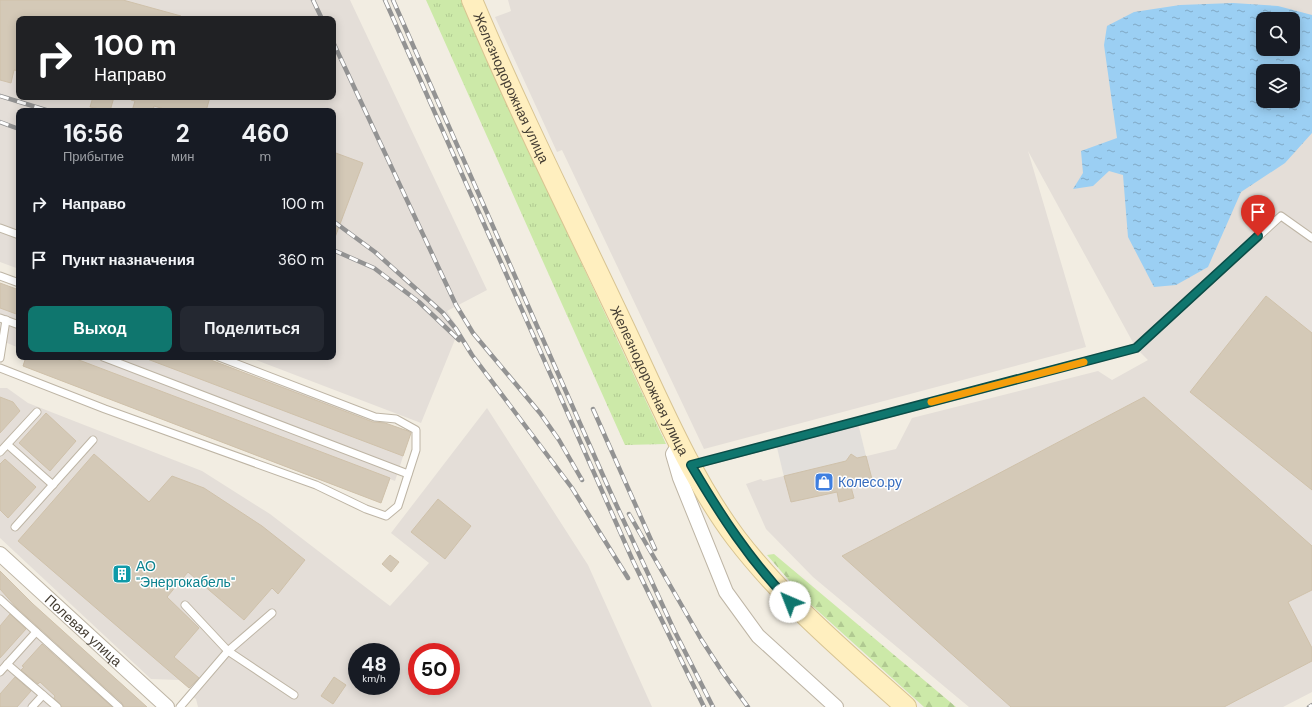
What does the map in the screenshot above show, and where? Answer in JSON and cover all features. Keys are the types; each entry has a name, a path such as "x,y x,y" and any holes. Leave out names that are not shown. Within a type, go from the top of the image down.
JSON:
{"main road":[{"name":"Железнодорожная улица","path":"472,0 504,77 680,443 720,515 770,580 811,623 906,707"}],"street":[{"path":"680,443 673,454 680,478 726,592 758,636 836,707"},
{"name":"Полевая улица","path":"0,554 167,707"}],"lane":[{"path":"691,465 1136,348 1280,216 1312,238"},
{"path":"0,228 16,234"},
{"path":"0,276 16,282"},
{"path":"0,358 3,319 16,324"},
{"path":"111,360 408,474"},
{"path":"0,368 105,409 316,484 366,509 386,516 398,506 416,450 416,430 396,419 375,417 227,360"},
{"path":"0,452 37,412"},
{"path":"15,527 93,440"},
{"path":"8,445 53,485"},
{"path":"2,604 36,632 119,707"},
{"path":"185,605 228,651 294,696"},
{"path":"180,707 228,651 272,613"},
{"path":"0,672 36,632"},
{"path":"8,664 57,707"},
{"path":"32,707 43,695"}],"shaded area":[{"path":"0,0 350,0 487,290 447,311 456,325 456,337 421,423 256,360 336,360 336,108 16,108 16,268 0,262"},
{"path":"508,0 1312,0 1312,692 1283,707 969,707 813,577 766,529 746,484 761,479 763,481 896,449 912,418 1098,371 1112,380 1148,360 1136,348 1028,151 1086,347 704,449 562,150 557,152 495,17 511,11"},
{"path":"0,283 16,289 16,347 0,340"},
{"path":"25,360 210,360 411,432 395,481 390,479 381,503 23,366"},
{"path":"0,388 7,388 28,403 202,471 270,514 390,606 429,563 391,533 487,408 588,565 652,707 198,707 196,699 191,696 193,691 179,680 151,679 0,538"},
{"path":"857,419 866,456 784,477 775,439"},
{"path":"0,571 33,604 147,707 0,707"}],"green space":[{"path":"426,0 463,0 488,63 666,444 625,445"},
{"path":"774,554 956,707 924,707 808,602 767,555"}],"water":[{"path":"1233,3 1278,6 1312,15 1312,133 1285,163 1241,192 1208,267 1176,285 1154,287 1128,237 1123,175 1109,171 1093,186 1073,189 1083,173 1081,151 1117,138 1104,45 1107,26 1134,12 1180,5"}],"building":[{"path":"0,0 123,0 181,16 16,16 16,70 14,70 11,83 0,80"},
{"path":"92,100 113,100 111,108 90,107"},
{"path":"131,100 209,100 207,108 161,108 154,106 154,108 133,108 135,101"},
{"path":"336,153 363,163 336,235"},
{"path":"0,283 16,289 16,314 0,308"},
{"path":"1266,296 1312,333 1312,490 1190,392"},
{"path":"25,360 79,360 390,478 381,503 23,366"},
{"path":"150,360 211,360 373,422 385,423 408,431 411,433 403,456"},
{"path":"0,397 13,402 20,411 0,433"},
{"path":"1144,397 1312,546 1312,590 1288,602 1312,648 1312,661 1224,707 1011,707 842,556"},
{"path":"46,413 76,441 50,471 19,443"},
{"name":"АО \"Энергокабель\"","path":"94,454 149,502 172,476 204,488 262,526 305,560 278,594 272,588 244,620 188,572 167,597 199,628 174,657 199,678 189,688 18,541"},
{"path":"851,454 857,458 866,456 873,483 851,487 854,498 839,502 837,492 791,502 784,476 846,461"},
{"path":"5,459 36,487 8,518 0,510 0,464"},
{"path":"438,499 471,526 445,559 411,532"},
{"path":"390,555 399,562 391,572 382,564"},
{"path":"0,571 33,604 147,707 124,707 122,703 16,607 0,589"},
{"path":"10,614 26,629 0,658 0,626"},
{"path":"42,644 112,707 62,707 54,698 55,696 40,682 38,684 21,670 24,667 22,666"},
{"path":"15,677 31,691 17,707 0,707 0,694"},
{"path":"334,677 346,685 333,704 321,696"}],"railway":[{"path":"313,0 321,16"},
{"path":"385,0 633,561 704,707"},
{"path":"393,0 609,489 674,630 713,707"},
{"path":"336,48 456,305 473,333 540,413 559,440 582,480"},
{"path":"0,96 39,108"},
{"path":"0,122 16,128"},
{"path":"336,223 375,252 443,313 456,329 472,355 572,488 628,578"},
{"path":"336,251 374,268 419,302 459,340"},
{"path":"593,409 655,549"},
{"path":"629,514 701,639 723,673 748,707"}],"slow traffic":[{"path":"931,402 1084,362"}],"place":[{"name":"Колесо.ру","path":"824,482"},
{"name":"АО \"Энергокабель\"","path":"122,574"}],"route":[{"path":"790,602 770,580 735,536 720,515 691,465 1136,348 1258,236"}]}
